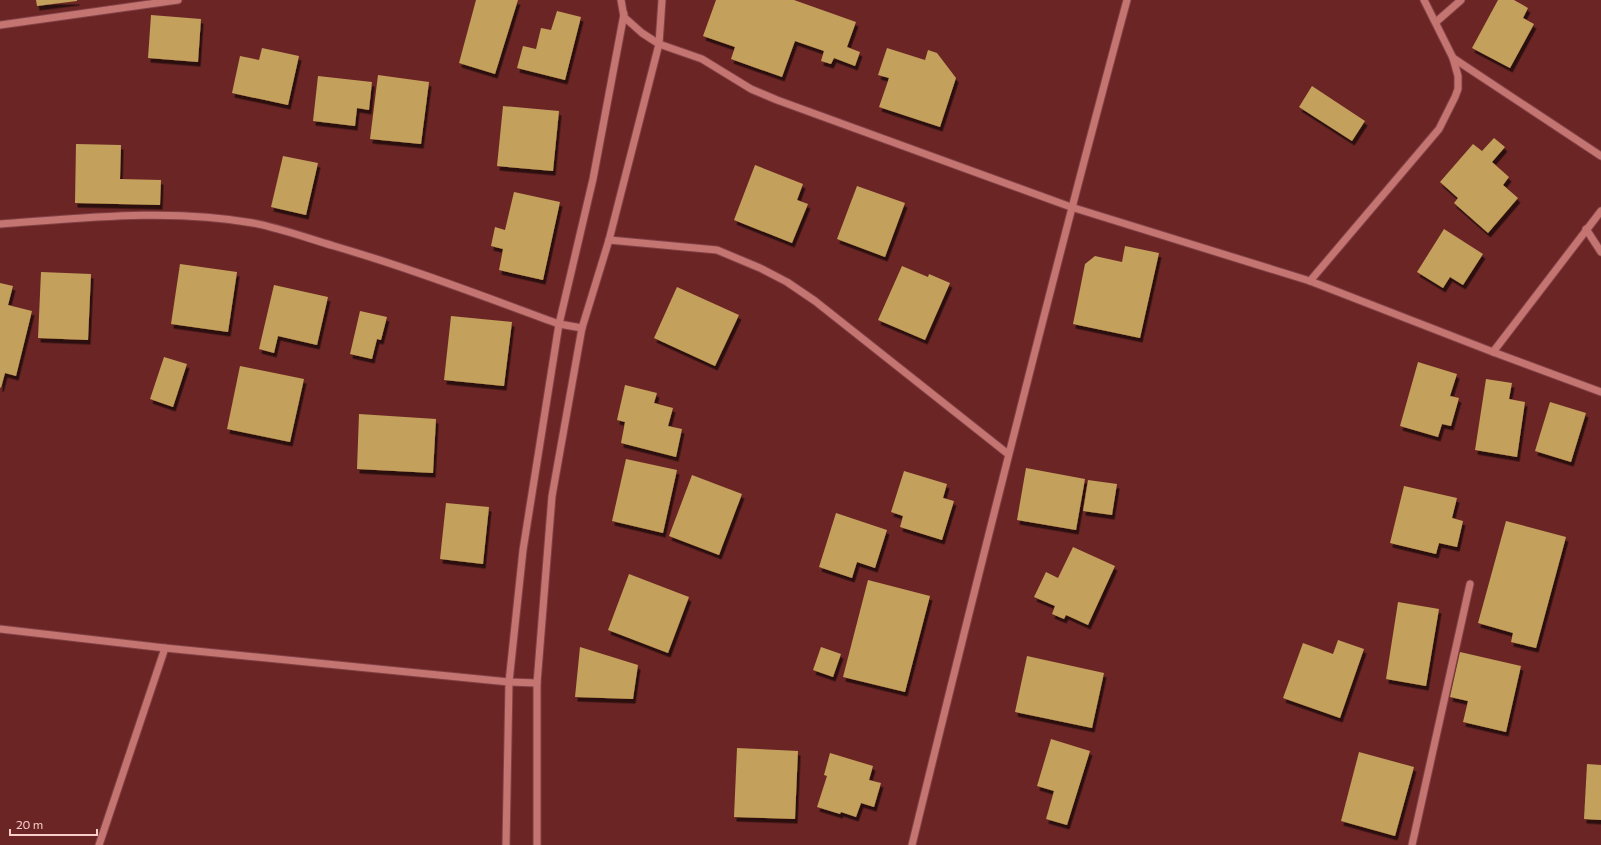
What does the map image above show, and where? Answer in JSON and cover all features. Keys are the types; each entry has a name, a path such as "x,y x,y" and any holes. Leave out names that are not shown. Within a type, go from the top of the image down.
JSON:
{"street":[{"path":"0,25 178,0"},
{"path":"621,0 624,17 642,33 659,44 702,59 751,89 777,100 1071,207 1310,281 1601,392"},
{"path":"506,845 509,682 523,550 559,324 593,179 624,17 625,0"},
{"path":"537,845 537,683 552,496 582,328 609,240 659,44 662,0"},
{"path":"912,845 1008,454 1126,0"},
{"path":"1310,281 1439,129 1452,105 1458,89 1458,76 1454,58 1424,0"},
{"path":"1436,22 1461,0"},
{"path":"1454,58 1601,156"},
{"path":"1493,352 1601,211"},
{"path":"0,224 101,217 156,216 196,217 253,223 394,264 559,324 582,328"},
{"path":"1586,229 1601,252"},
{"path":"609,240 717,250 760,268 787,282 814,301 1008,454"},
{"path":"1412,845 1470,584"},
{"path":"0,629 165,648 509,682 537,683"},
{"path":"99,845 165,648"}],"building":[{"path":"36,0 77,0 77,1 37,6"},
{"path":"476,0 518,0 495,74 459,63"},
{"path":"716,0 794,0 856,22 847,47 860,52 855,66 834,58 831,64 821,61 824,51 795,41 782,77 731,59 735,47 703,36"},
{"path":"1498,0 1514,0 1528,8 1523,18 1534,24 1510,68 1472,48"},
{"path":"557,11 581,17 565,80 517,68 523,46 536,49 541,28 551,30"},
{"path":"151,15 201,19 198,62 148,58"},
{"path":"262,48 299,56 288,105 232,93 240,56 259,60"},
{"path":"887,48 925,60 928,50 937,53 956,78 940,127 879,107 889,78 878,75"},
{"path":"378,75 429,82 421,144 370,139"},
{"path":"318,76 372,82 369,110 357,108 355,126 313,121"},
{"path":"1312,86 1365,121 1352,141 1299,107"},
{"path":"503,106 559,111 553,171 497,166"},
{"path":"1494,138 1505,147 1492,162 1509,177 1503,185 1518,198 1488,233 1454,203 1458,198 1440,182 1473,144 1482,151"},
{"path":"76,144 121,145 120,179 161,180 160,205 75,203"},
{"path":"283,156 318,163 306,215 271,207"},
{"path":"755,165 803,184 797,200 808,204 792,243 734,220"},
{"path":"857,186 905,203 885,257 837,239"},
{"path":"514,192 560,202 543,280 499,270 503,249 491,246 495,227 505,230"},
{"path":"1444,229 1483,254 1463,285 1450,277 1443,288 1417,272"},
{"path":"1125,246 1159,253 1140,338 1073,324 1085,264 1095,256 1122,262"},
{"path":"180,264 237,272 228,332 171,324"},
{"path":"902,266 928,277 929,274 950,283 925,340 878,320"},
{"path":"41,272 91,274 88,340 38,338"},
{"path":"0,283 13,286 8,305 32,311 16,376 5,373 1,388 0,387"},
{"path":"274,285 328,297 317,345 278,336 274,353 259,349"},
{"path":"677,287 739,315 715,366 654,338"},
{"path":"360,311 387,317 381,340 377,339 372,359 350,354"},
{"path":"451,316 512,322 504,386 444,380"},
{"path":"164,357 187,364 173,407 150,399"},
{"path":"1418,362 1457,374 1450,396 1459,398 1451,426 1442,424 1438,437 1400,426"},
{"path":"240,366 304,379 290,442 227,429"},
{"path":"1486,379 1512,383 1509,399 1525,402 1517,457 1475,450"},
{"path":"625,385 657,393 654,403 673,408 668,426 682,429 676,457 621,443 625,422 617,420"},
{"path":"1550,402 1586,413 1571,462 1535,451"},
{"path":"359,414 436,419 433,473 357,469"},
{"path":"626,459 677,470 663,533 612,521"},
{"path":"1026,468 1085,479 1076,530 1017,520"},
{"path":"904,471 947,484 943,498 954,501 942,540 900,527 903,516 891,512"},
{"path":"692,475 742,494 719,555 669,536"},
{"path":"1088,480 1117,484 1112,515 1083,511"},
{"path":"1404,486 1457,498 1452,518 1463,521 1457,547 1439,543 1436,554 1390,543"},
{"path":"446,503 489,507 483,564 440,559"},
{"path":"836,513 887,530 875,568 857,562 852,578 819,567"},
{"path":"1506,521 1566,537 1536,648 1511,642 1513,633 1478,623"},
{"path":"1073,547 1115,566 1088,625 1066,615 1064,619 1052,614 1055,606 1034,597 1046,572 1058,578"},
{"path":"629,574 689,597 668,653 608,630"},
{"path":"868,580 930,596 905,692 843,677"},
{"path":"1398,602 1439,609 1426,686 1386,679"},
{"path":"1338,640 1364,649 1340,718 1283,698 1303,643 1333,654"},
{"path":"580,647 638,665 633,699 575,697"},
{"path":"821,647 841,654 833,677 813,670"},
{"path":"1460,652 1521,666 1506,732 1463,722 1468,701 1450,697"},
{"path":"1027,656 1104,673 1092,728 1015,712"},
{"path":"1051,739 1090,751 1067,825 1046,819 1054,791 1037,786"},
{"path":"737,748 798,751 795,819 734,817"},
{"path":"1359,752 1414,767 1395,836 1341,821"},
{"path":"830,753 873,766 869,780 881,783 874,807 861,803 856,817 817,807 827,776 824,775"},
{"path":"1587,764 1601,765 1601,820 1584,819"}]}
